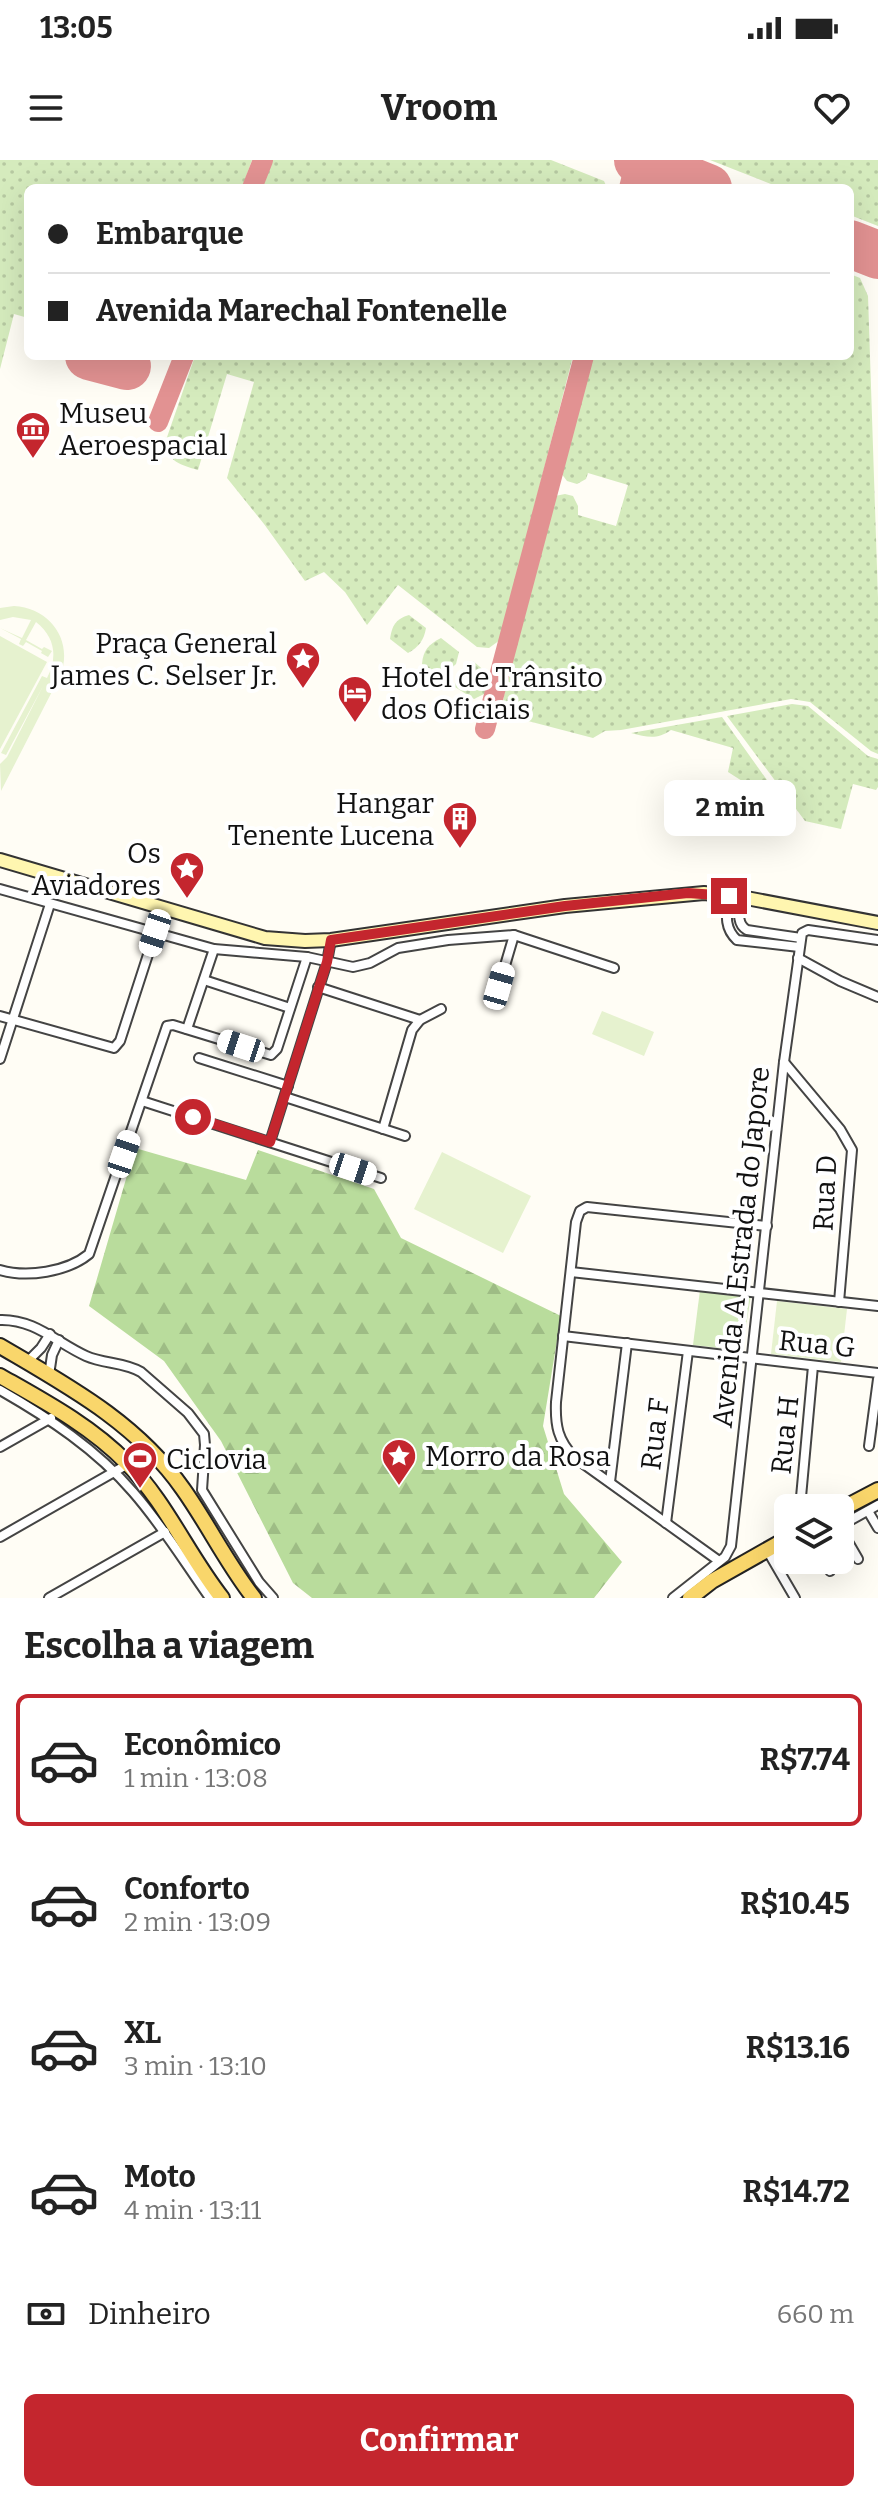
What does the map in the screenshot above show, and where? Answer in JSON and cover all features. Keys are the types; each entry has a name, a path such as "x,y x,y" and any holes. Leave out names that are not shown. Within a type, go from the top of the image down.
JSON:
{"main road":[{"path":"0,860 265,938 305,941 688,893 735,897 878,923"},
{"path":"0,1346 85,1395 157,1456 183,1488 254,1598"},
{"path":"0,1376 56,1415 105,1443 121,1468 164,1511 211,1597"},
{"path":"854,1503 878,1490"},
{"path":"690,1598 712,1581 774,1546"}],"street":[{"path":"0,889 214,949 307,957 353,967 370,963 398,948 514,935 614,968"},
{"path":"735,897 742,927 801,939"},
{"path":"735,897 726,925 733,936 744,942 776,945 801,939 808,930 878,940"},
{"path":"0,1059 50,904"},
{"path":"733,936 742,927"},
{"path":"0,1016 114,1048 120,1041 155,933"},
{"path":"776,945 778,934"},
{"path":"499,986 514,935"},
{"name":"Avenida A Estrada do Japore","path":"719,1561 731,1546 784,1062 801,939"},
{"path":"270,1142 327,962 331,940"},
{"path":"187,1029 214,949"},
{"path":"0,1270 22,1274 46,1271 73,1264 89,1254 165,1029 173,1025 271,1055 277,1049 307,957"},
{"path":"798,958 878,997"},
{"path":"204,980 290,1008"},
{"path":"318,987 420,1020"},
{"path":"383,1129 412,1030 420,1020 441,1009"},
{"path":"199,1058 288,1086"},
{"name":"Rua D","path":"784,1062 840,1129 852,1150 839,1302"},
{"path":"285,1097 405,1136"},
{"path":"142,1101 381,1178"},
{"path":"673,1598 719,1561 574,1457 560,1440 557,1431 556,1402 577,1215 587,1207 767,1226"},
{"path":"571,1272 878,1306"},
{"path":"0,1320 21,1322 50,1334 88,1357 141,1372 188,1413 204,1434 202,1490 259,1582 273,1598"},
{"path":"27,1362 50,1334"},
{"name":"Rua G","path":"563,1336 878,1376"},
{"path":"49,1375 52,1355 59,1340"},
{"path":"610,1482 627,1343"},
{"name":"Rua F","path":"666,1523 688,1351"},
{"name":"Rua H","path":"801,1494 813,1366"},
{"path":"869,1446 878,1376"},
{"path":"0,1390 56,1415"},
{"path":"0,1447 56,1415"},
{"path":"0,1537 121,1468 132,1490 211,1597"},
{"path":"854,1519 878,1505"},
{"path":"868,1511 878,1528"},
{"path":"49,1598 165,1532"},
{"path":"767,1550 795,1598"},
{"path":"854,1552 858,1559"}],"green space":[{"path":"0,160 252,160 243,184 24,184 24,317 14,314 0,369"},
{"path":"271,160 551,160 605,184 262,184"},
{"path":"710,160 878,160 878,226 854,217 854,184 771,184"},
{"path":"854,276 860,278 868,296 878,598 878,754 810,702 791,699 605,731 593,738 501,714 508,671 555,496 573,496 578,515 616,526 628,485 588,473 586,479 577,484 567,481 561,473 592,360 854,360"},
{"path":"194,360 572,360 500,640 489,648 477,647 398,585 367,625 345,592 324,572 305,581 227,478 254,382 227,374 198,470 172,459 165,443"},
{"path":"0,608 27,608 49,620 61,639 64,663 1,791 0,764 7,757 43,686 6,755 1,753 42,676 47,678 53,662 53,648 51,641 36,622 26,640 52,651 48,657 26,642 23,646 19,644 21,639 0,628 22,638 31,620 13,617 0,620"},
{"path":"409,615 426,628 420,643 408,653 390,639 395,623"},
{"path":"0,636 47,662 0,749"},
{"path":"441,638 459,652 456,664 441,677 422,664 427,648"},
{"path":"473,661 487,673 490,683 484,694 474,699 455,687 461,672"},
{"path":"792,704 808,706 868,756 878,759 878,787 876,790 853,784 841,829 805,821 727,716"},
{"path":"722,717 789,811 728,772 733,748 671,730 652,737 631,733"},
{"path":"602,1011 654,1032 644,1056 592,1034"},
{"path":"135,1148 246,1180 258,1150 374,1189 401,1238 561,1316 543,1426 564,1494 622,1562 594,1598 312,1598 293,1583 221,1441 164,1361 89,1306"},
{"path":"442,1152 531,1196 503,1253 414,1209"},
{"path":"700,1290 751,1295 743,1345 738,1350 693,1345"},
{"path":"777,1301 847,1309 841,1362 771,1354"}],"taxiway":[{"path":"254,184 263,160"},
{"path":"630,184 636,160"},
{"path":"158,422 182,360"},
{"path":"485,729 583,360"}],"runway":[{"path":"638,160 698,184"},
{"path":"854,246 878,255"},
{"path":"104,360 127,366"}],"place":[{"name":"Museu Aeroespacial","path":"33,460"},
{"name":"Praça General James C. Selser Jr.","path":"303,690"},
{"name":"Hotel de Trânsito dos Oficiais","path":"355,724"},
{"name":"Hangar Tenente Lucena","path":"460,850"},
{"name":"Os Aviadores","path":"187,900"},
{"name":"Morro da Rosa","path":"399,1487"},
{"name":"Ciclovia","path":"140,1490"}],"route":[{"path":"193,1117 270,1142 327,962 331,940 565,906 688,893 729,896"}]}
